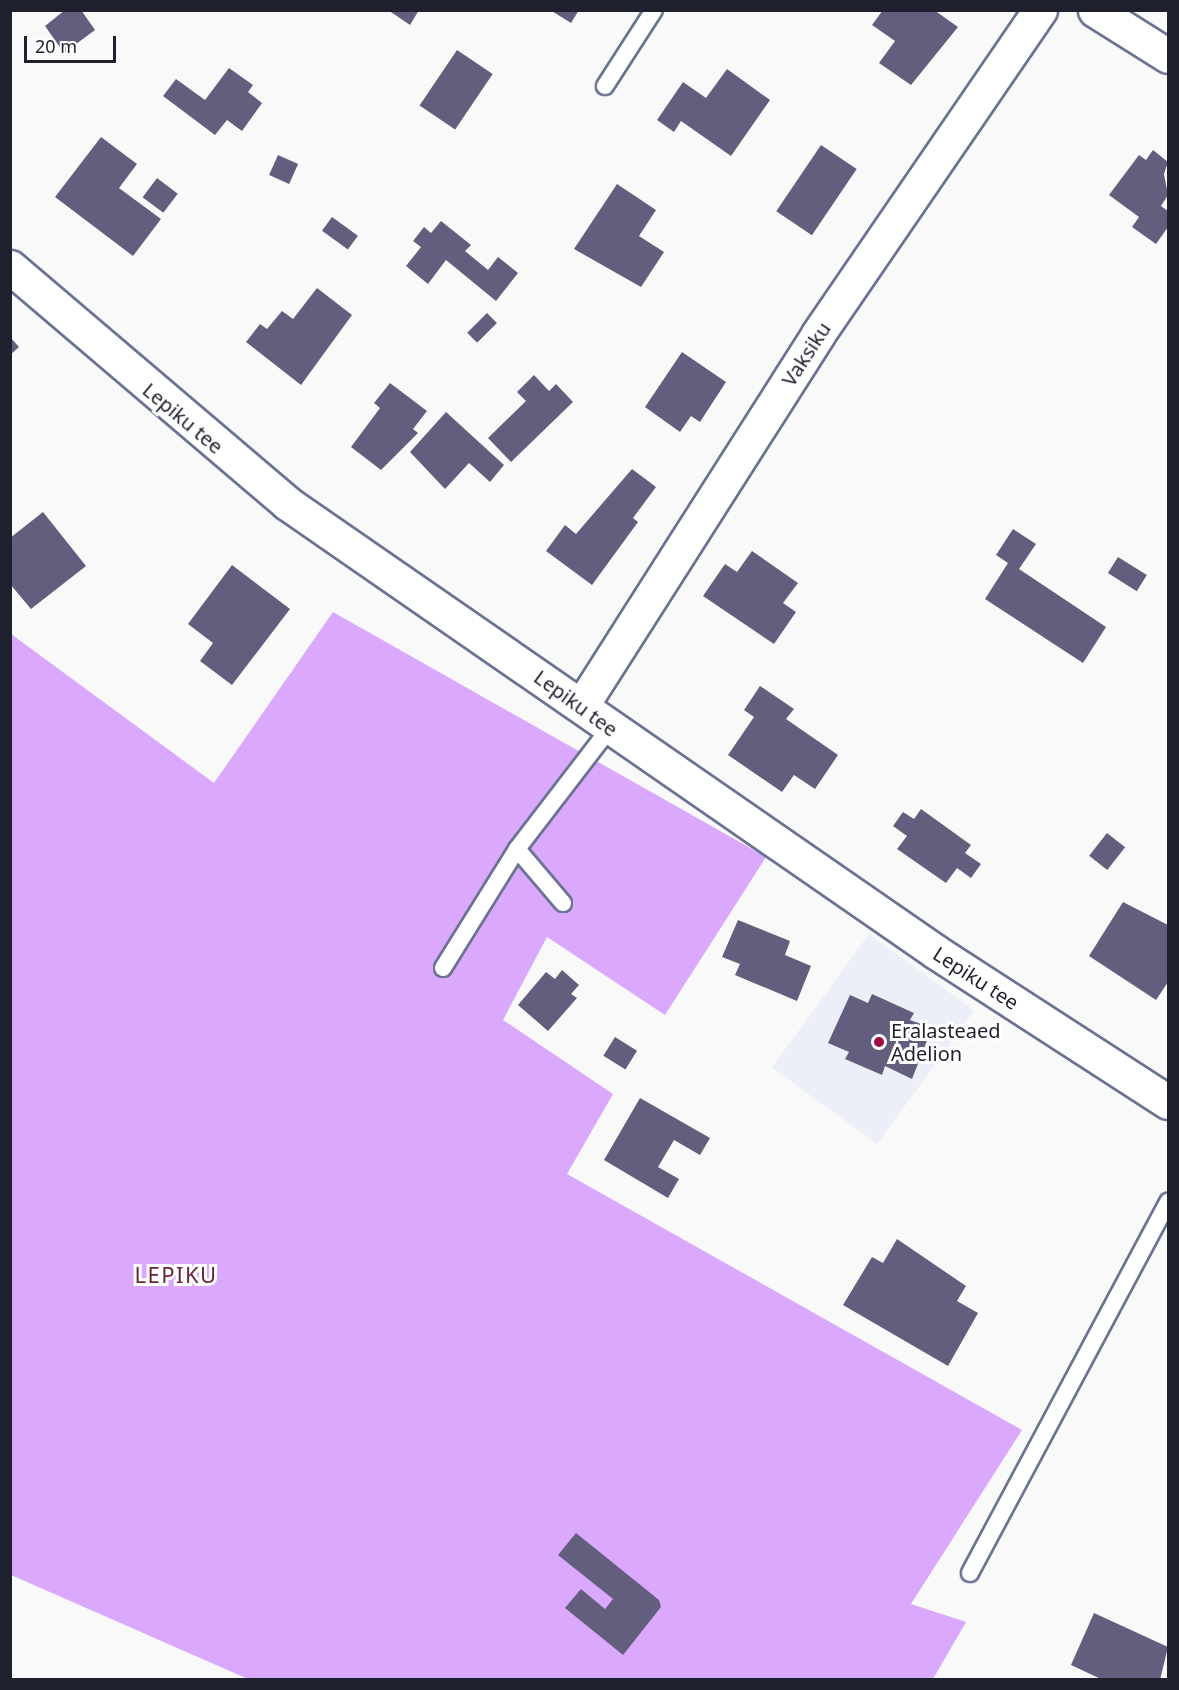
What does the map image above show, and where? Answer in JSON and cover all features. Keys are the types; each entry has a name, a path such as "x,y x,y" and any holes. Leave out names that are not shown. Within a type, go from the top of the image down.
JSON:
{"street":[{"name":"Vaksiku","path":"582,705 818,334 1040,10"},
{"path":"1095,10 1168,57"},
{"name":"Lepiku tee","path":"10,267 287,503 582,705 610,728 1161,1087"}],"lane":[{"path":"605,86 654,10"},
{"path":"443,968 517,849 610,728"},
{"path":"517,849 563,903"},
{"path":"970,1573 1168,1202"}],"shaded area":[{"path":"333,612 766,857 665,1015 547,937 503,1020 613,1094 567,1174 1022,1430 911,1604 966,1622 933,1679 248,1679 11,1575 11,634 214,783"},
{"name":"Eralasteaed Adelion","path":"869,934 974,1010 877,1144 772,1067"}],"building":[{"path":"65,10 81,10 95,30 64,53 45,26"},
{"path":"388,10 419,10 410,25"},
{"path":"550,10 579,10 571,23"},
{"path":"883,10 934,10 958,27 911,85 879,63 895,41 872,25"},
{"path":"457,50 493,74 455,130 420,106"},
{"path":"229,68 253,85 248,92 262,103 242,131 227,120 215,135 163,96 176,79 205,100"},
{"path":"727,69 770,100 731,156 681,121 674,132 657,120 683,82 706,98"},
{"path":"101,137 137,164 119,188 161,219 133,256 55,197"},
{"path":"821,145 857,169 812,235 776,211"},
{"path":"1153,150 1168,162 1164,174 1168,195 1161,206 1168,211 1168,227 1156,244 1132,227 1139,217 1109,195 1139,155 1146,160"},
{"path":"278,155 298,164 289,184 269,175"},
{"path":"157,178 178,194 163,213 143,197"},
{"path":"617,184 656,210 639,236 664,252 641,287 574,249"},
{"path":"332,217 358,236 348,250 322,231"},
{"path":"441,221 471,245 465,251 488,270 498,257 518,273 496,301 446,260 428,284 406,266 421,247 413,241 424,227 431,233"},
{"path":"317,288 352,315 301,385 246,342 260,324 267,329 282,311 293,319"},
{"path":"487,313 497,323 477,343 467,333"},
{"path":"10,337 19,347 10,355"},
{"path":"682,352 726,382 700,422 691,416 680,432 645,407"},
{"path":"534,375 549,391 556,384 573,402 511,462 488,438 526,401 517,392"},
{"path":"390,383 427,411 413,429 418,433 381,470 351,447 380,408 374,403"},
{"path":"446,412 504,465 490,482 469,463 445,489 410,452"},
{"path":"632,469 656,487 633,518 638,522 592,585 546,551 565,525 576,534"},
{"path":"43,512 86,566 31,609 10,584 10,538"},
{"path":"1013,529 1036,544 1019,569 1106,627 1083,663 985,599 1008,563 996,555"},
{"path":"752,551 798,583 783,603 796,612 774,644 703,596 725,564 737,572"},
{"path":"1118,557 1147,575 1137,591 1108,573"},
{"path":"232,565 290,609 232,685 200,661 213,643 188,624"},
{"path":"760,686 794,709 786,719 838,755 815,789 794,775 782,792 728,755 754,717 744,710"},
{"path":"921,809 971,845 965,853 981,864 971,878 957,868 946,883 897,849 907,836 893,826 903,812 914,819"},
{"path":"1107,833 1125,847 1107,870 1089,856"},
{"path":"1123,902 1168,925 1168,982 1156,1000 1089,956"},
{"path":"738,920 790,941 785,955 811,966 797,1001 735,975 740,964 722,957"},
{"path":"562,970 579,985 571,994 577,998 548,1031 518,1005 546,972 555,979"},
{"path":"872,994 914,1013 910,1020 932,1028 912,1079 885,1066 882,1075 845,1059 849,1052 828,1043 850,995 868,1003"},
{"path":"615,1037 637,1051 625,1069 603,1056"},
{"path":"640,1098 710,1138 700,1155 674,1140 658,1167 679,1179 668,1198 604,1160"},
{"path":"897,1239 966,1286 957,1301 978,1313 948,1366 843,1305 872,1257 883,1263"},
{"path":"576,1533 659,1600 661,1607 623,1655 565,1608 581,1589 605,1609 613,1599 558,1555"},
{"path":"1094,1613 1168,1647 1160,1680 1103,1680 1071,1665"}],"place":[{"name":"Eralasteaed Adelion","path":"879,1042"}],"district":[{"name":"LEPIKU","path":"176,1275"}]}
